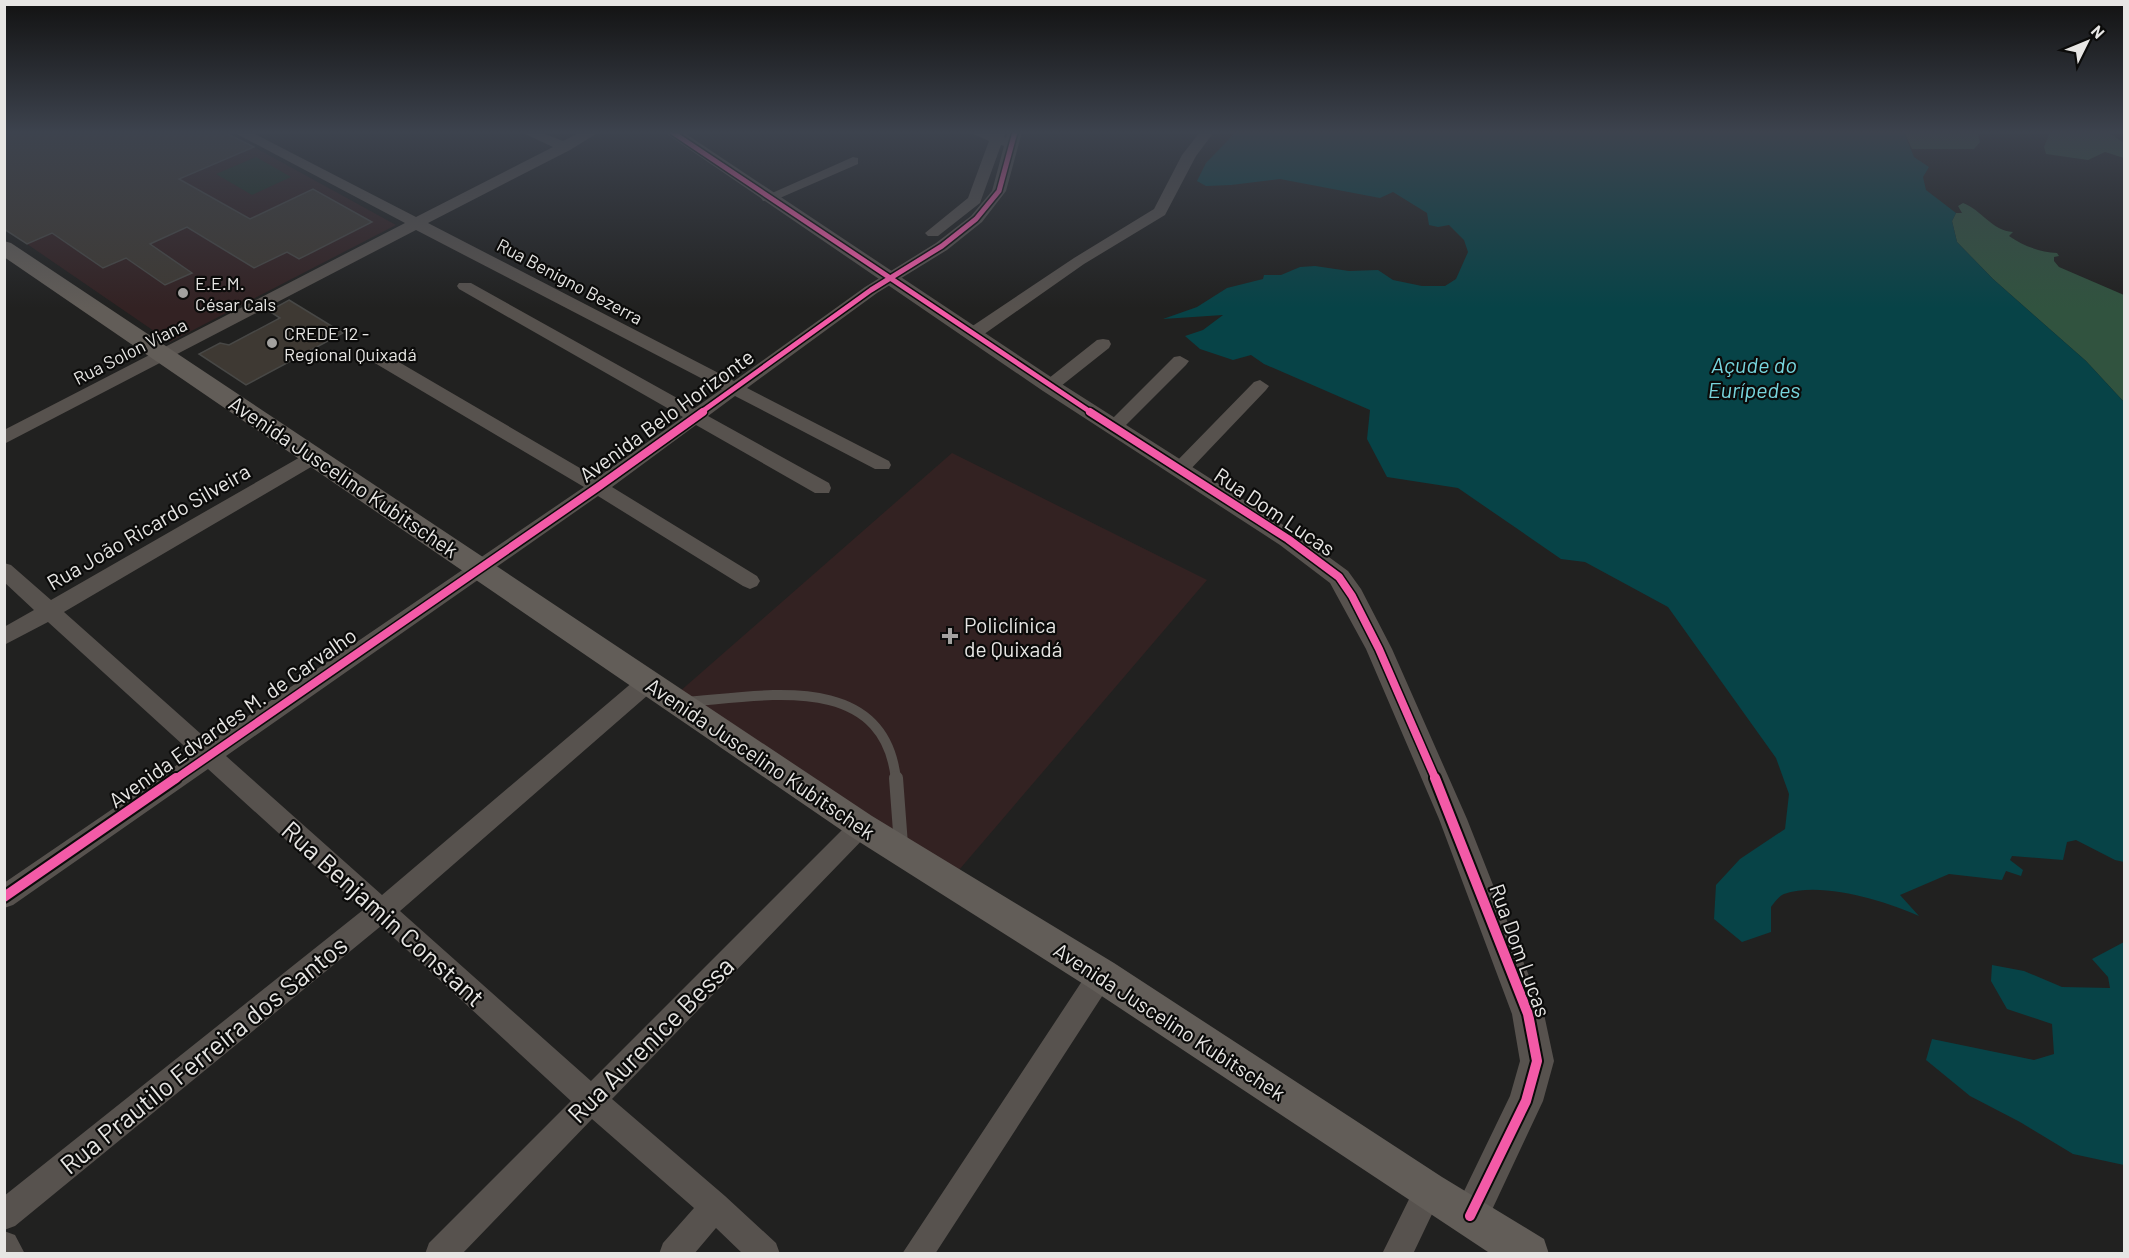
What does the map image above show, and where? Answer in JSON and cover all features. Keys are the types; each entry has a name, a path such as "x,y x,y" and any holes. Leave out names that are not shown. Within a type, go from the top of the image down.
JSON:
{"main road":[{"name":"Avenida Juscelino Kubitschek","path":"4,247 861,826 1101,975 1428,1191 1529,1254"}],"street":[{"name":"Rua Benigno Bezerra","path":"358,191 882,465"},
{"name":"Rua Solon Viana","path":"4,438 482,191"},
{"name":"Rua Dom Lucas","path":"757,191 974,333 1113,428 1296,545 1339,577 1352,596 1379,649 1454,819 1528,1014 1537,1062 1526,1101 1470,1216"},
{"path":"768,198 785,191"},
{"path":"979,191 975,200 990,206"},
{"name":"Avenida Belo Horizonte","path":"887,275 972,223 990,206 999,191"},
{"path":"974,333 1079,261 1160,212 1171,191"},
{"name":"Avenida Belo Horizonte","path":"480,567 598,487 871,290 975,200"},
{"path":"465,286 822,488"},
{"path":"1050,386 1103,344"},
{"path":"374,356 598,487 750,581"},
{"path":"1113,428 1180,361"},
{"path":"1179,470 1260,386"},
{"name":"Rua João Ricardo Silveira","path":"4,637 316,456"},
{"name":"Avenida Edvardes M. de Carvalho","path":"4,897 480,567"},
{"name":"Rua Benjamin Constant","path":"4,570 590,1099 715,1206 765,1254"},
{"name":"Rua Prautilo Ferreira dos Santos","path":"4,1215 382,910 648,682"},
{"name":"Rua Aurenice Bessa","path":"440,1254 861,826"},
{"path":"917,1254 1101,975"},
{"path":"1397,1254 1428,1191"},
{"path":"674,1254 715,1206"},
{"path":"4,1246 10,1254"}],"lane":[{"path":"678,703 791,695 835,699 865,714 885,736 892,762 902,852"}],"shaded area":[{"name":"E.E.M. César Cals","path":"152,191 334,191 396,225 170,342 27,244"},
{"name":"Policlínica de Quixadá","path":"952,453 1207,580 953,877 678,693"}],"green space":[{"path":"245,191 261,191 252,195"},
{"path":"1963,203 1999,228 2013,232 2009,236 2020,243 2038,250 2057,253 2059,256 2054,257 2054,261 2059,267 2124,295 2124,402 2086,361 1993,279 1957,242 1952,221 1956,213 1962,213 1958,206"}],"water":[{"name":"Açude do Eurípedes","path":"1342,191 1927,191 1956,213 1952,221 1957,242 1993,279 2086,361 2124,402 2124,862 2115,860 2076,840 2067,842 2063,860 2012,856 2010,860 2023,870 2021,876 2006,871 2002,880 1949,874 1900,895 1919,916 1889,904 1853,894 1816,890 1782,895 1771,907 1771,932 1742,942 1714,919 1716,885 1740,859 1785,829 1789,794 1776,758 1668,607 1585,562 1561,559 1458,488 1387,477 1367,439 1370,410 1264,364 1251,355 1233,360 1200,349 1185,336 1203,330 1223,315 1163,319 1197,307 1227,288 1263,279 1264,275 1281,275 1300,267 1315,266 1349,271 1378,270 1393,280 1422,286 1445,286 1456,279 1468,252 1464,240 1449,225 1438,227 1429,225 1427,213 1393,192 1380,198"},
{"path":"2124,942 2124,1165 2073,1154 2020,1122 1970,1096 1926,1060 1932,1039 2034,1060 2054,1054 2052,1024 2007,1009 1991,981 1992,965 2024,971 2062,987 2110,988 2108,977 2092,959"}],"building":[{"path":"4,191 200,191 250,219 309,191 316,191 372,222 299,259 287,252 254,268 187,227 150,244 192,273 165,285 126,258 103,268 52,233 27,244 4,229"},
{"name":"CREDE 12 - Regional Quixadá","path":"289,300 343,333 246,385 199,354 220,343 229,345 280,318 269,311"}],"cycle path":[{"path":"760,191 1050,386 1288,539 1339,577 1352,596 1379,649 1453,819 1528,1014 1537,1061 1526,1101 1470,1216"},
{"path":"4,897 598,487 871,290 942,246 976,219 990,205 999,191"}],"place":[{"name":"E.E.M. César Cals","path":"183,293"},
{"name":"CREDE 12 - Regional Quixadá","path":"272,343"},
{"name":"Policlínica de Quixadá","path":"950,636"}]}
